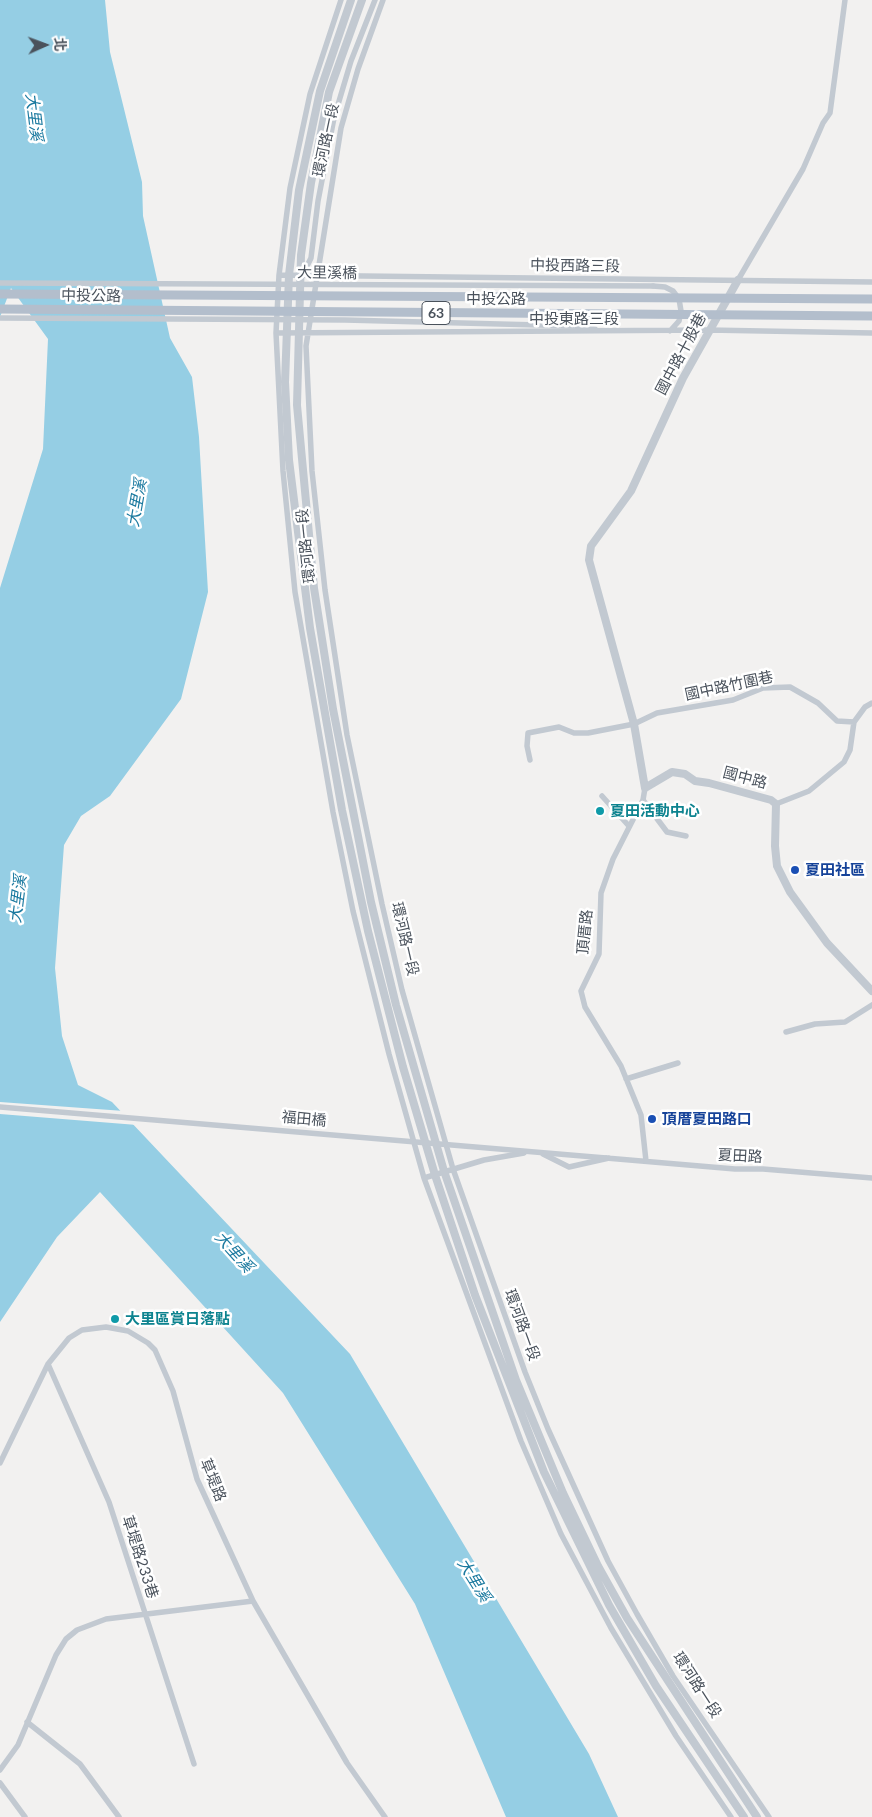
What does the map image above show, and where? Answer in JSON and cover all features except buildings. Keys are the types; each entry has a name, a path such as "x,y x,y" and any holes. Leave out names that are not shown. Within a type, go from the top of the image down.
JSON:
{"main road":[{"name":"中投公路","path":"0,294 872,299"},
{"name":"中投公路","path":"0,308 872,316"}],"street":[{"name":"環河路一段","path":"341,0 310,94 290,188 279,275 276,332 283,470 294,583 319,734 353,911 389,1054 424,1178 521,1441 561,1534 648,1690 731,1817"},
{"name":"環河路一段","path":"351,0 328,62 308,142 299,190 289,275 285,332 290,460 318,681 368,931 417,1118 435,1175 493,1345 560,1508 609,1605 656,1686 744,1817"},
{"name":"環河路一段","path":"362,0 329,92 310,192 301,255 302,276 297,332 297,406 314,588 334,718 373,911 396,1005 444,1172 516,1380 563,1493 590,1550 627,1618 757,1817"},
{"name":"環河路一段","path":"302,276 311,258 318,201 334,118 351,61 375,0"},
{"name":"環河路一段","path":"383,0 358,68 341,128 306,346 312,470 324,590 347,735 382,904 402,990 453,1169 525,1372 570,1483 608,1561 673,1676 769,1817"},
{"name":"國中路十股巷","path":"634,724 590,563 591,546 631,490 682,378 708,330 803,169 823,123 830,113 845,0"},
{"name":"中投西路三段","path":"279,275 872,282"},
{"path":"653,286 686,280"},
{"name":"大里溪橋","path":"0,284 653,286"},
{"path":"653,286 665,286 673,291 679,299 681,311 679,321 670,331"},
{"path":"0,318 345,320 577,326 616,332"},
{"name":"中投東路三段","path":"276,332 616,332 708,330 872,333"},
{"name":"國中路竹圍巷","path":"530,760 527,746 528,733 559,727 574,733 588,733 634,724 657,713 733,700 763,688 790,686 818,703 837,721 854,722"},
{"path":"776,804 809,791 844,762 850,750 854,722 865,707 872,703"},
{"path":"634,724 645,788"},
{"name":"國中路","path":"645,788 672,772 685,774 695,782 738,790 771,800 776,804 774,846 777,866 790,892 827,943 872,991"},
{"name":"頂厝路","path":"645,788 643,800 628,825 601,893 599,954 581,991 585,1006 621,1066 641,1114 646,1160"},
{"path":"602,796 628,825"},
{"path":"643,800 667,832 686,836"},
{"path":"786,1032 815,1024 845,1022 872,1005"},
{"path":"626,1079 678,1063"},
{"name":"福田橋","path":"0,1106 608,1158"},
{"path":"424,1178 520,1152 542,1153 569,1167 608,1158"},
{"name":"夏田路","path":"608,1158 646,1160 735,1170 763,1169 872,1178"},
{"name":"草堤路","path":"0,1463 48,1364 69,1338 82,1330 117,1328 141,1338 155,1350 173,1391 197,1479 253,1601 347,1762 385,1817"},
{"name":"草堤路233巷","path":"48,1364 109,1502 194,1764"},
{"path":"0,1770 18,1744 56,1655 66,1639 77,1630 106,1619 253,1601"},
{"path":"27,1722 80,1764 119,1817"},
{"path":"0,1783 25,1817"}],"water":[{"name":"大里溪","path":"0,0 105,0 110,52 142,182 143,216 170,338 192,377 199,437 208,592 181,699 110,796 81,816 64,845 55,968 62,1036 78,1085 112,1102 350,1354 589,1754 618,1817 506,1817 415,1604 283,1393 100,1192 57,1237 0,1322 0,588 43,449 48,339 11,288 0,317"}],"pier":[{"path":"0,1102 124,1111 137,1125 0,1114"}],"place":[{"name":"夏田活動中心","path":"600,811"},
{"name":"夏田社區","path":"795,870"},
{"name":"頂厝夏田路口","path":"652,1119"},
{"name":"大里區賞日落點","path":"115,1319"}]}
